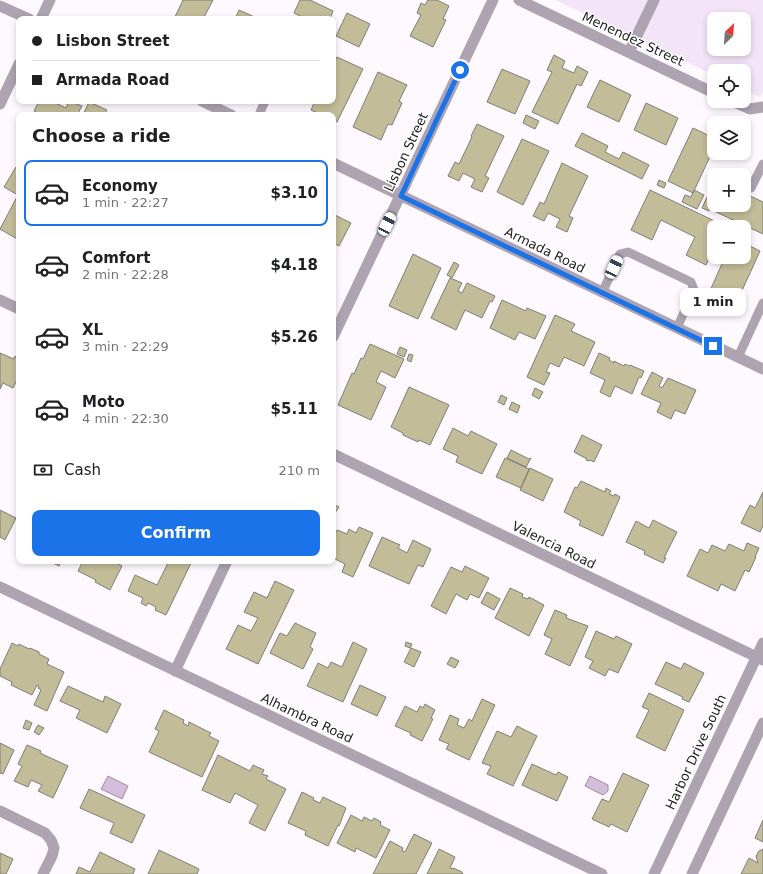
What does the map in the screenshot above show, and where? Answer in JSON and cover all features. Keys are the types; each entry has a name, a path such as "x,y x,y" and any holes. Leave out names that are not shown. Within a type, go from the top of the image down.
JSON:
{"street":[{"path":"42,16 50,0"},
{"name":"Lisbon Street","path":"336,331 493,0"},
{"name":"Menendez Street","path":"519,0 707,90"},
{"path":"629,52 654,0"},
{"path":"7,5 24,16"},
{"path":"0,104 16,70"},
{"path":"208,104 225,112"},
{"path":"748,108 763,107"},
{"name":"Armada Road","path":"336,164 763,369"},
{"path":"0,300 16,308"},
{"name":"Valencia Road","path":"336,455 760,659"},
{"path":"176,671 226,564"},
{"name":"Alhambra Road","path":"0,587 602,874"},
{"name":"Harbor Drive South","path":"654,874 760,659 763,643"},
{"path":"692,874 763,723"},
{"path":"0,811 45,833 51,840 54,848 52,856 43,874"}],"lane":[{"path":"751,188 763,164"},
{"path":"602,293 620,254 628,252 691,282 694,290 676,328"},
{"path":"738,357 763,303"}],"shaded area":[{"path":"555,0 763,0 763,91 760,97 751,93 751,64 707,64 707,72"},
{"path":"108,776 128,786 122,799 101,789"},
{"path":"590,776 608,785 608,791 603,795 585,786"}],"building":[{"path":"183,0 213,0 205,16 175,16"},
{"path":"300,0 310,0 333,11 331,16 300,16 294,13"},
{"path":"428,0 437,0 449,6 443,19 446,20 433,47 410,36 421,15 417,13 421,3 425,5"},
{"path":"239,10 252,16 236,16"},
{"path":"347,13 370,24 359,47 336,36"},
{"path":"554,55 565,61 562,68 574,73 577,66 588,72 581,86 577,84 558,124 532,112 552,72 547,70"},
{"path":"337,57 363,69 337,122 336,112 315,112 311,110 314,104 336,104"},
{"path":"502,69 530,81 515,114 487,102"},
{"path":"378,72 407,85 399,101 402,103 392,125 388,124 381,140 353,127"},
{"path":"600,80 631,95 619,122 587,107"},
{"path":"646,103 678,118 666,145 634,130"},
{"path":"38,104 57,104 66,108 68,104 77,104 82,106 79,112 34,111"},
{"path":"88,104 94,104 107,110 106,112 84,112"},
{"path":"526,115 539,121 535,129 523,123"},
{"path":"477,124 504,136 485,176 489,178 482,192 471,187 475,179 463,173 459,181 448,176 455,162 459,164"},
{"path":"693,128 707,135 707,160 708,160 693,193 668,181"},
{"path":"582,133 608,146 605,152 619,159 623,152 649,165 642,179 575,146"},
{"path":"522,139 549,151 523,205 497,192"},
{"path":"562,163 588,176 569,216 573,218 567,232 556,227 560,219 548,213 544,221 533,216 540,202 544,204"},
{"path":"16,167 16,194 4,187"},
{"path":"659,180 666,183 664,188 657,185"},
{"path":"650,190 712,220 707,220 707,263 706,265 686,255 695,237 661,220 652,240 631,230"},
{"path":"694,190 704,195 697,209 682,202 685,195 691,197"},
{"path":"751,196 763,202 763,234 751,228 751,220 733,220 716,212 751,212"},
{"path":"707,197 707,210 702,208"},
{"path":"16,199 16,238 0,229"},
{"path":"336,216 351,223 339,246 336,244"},
{"path":"751,246 760,251 735,306 725,301 723,306 716,302 718,298 709,293 722,264 751,264"},
{"path":"413,254 441,268 418,319 389,306"},
{"path":"454,262 459,265 452,278 447,275"},
{"path":"450,278 462,283 458,291 462,293 467,283 495,296 492,302 490,301 482,318 465,310 456,330 431,318"},
{"path":"502,300 526,311 527,308 546,316 535,339 519,332 515,340 490,328"},
{"path":"555,315 575,324 571,331 595,342 584,366 564,357 559,367 550,363 546,372 550,373 544,385 527,377"},
{"path":"370,344 404,359 395,378 381,371 376,382 386,387 371,420 338,405 352,373 354,374 361,358 363,359"},
{"path":"400,347 407,350 404,357 397,354"},
{"path":"0,353 14,359 15,356 16,382 13,388 3,383 0,389"},
{"path":"599,353 610,358 609,360 614,363 614,361 624,366 625,364 630,365 644,371 641,378 639,377 632,394 615,386 610,397 600,392 605,380 590,373"},
{"path":"409,354 413,355 411,362 407,360"},
{"path":"652,372 663,378 659,386 662,388 668,378 696,390 685,414 675,410 671,419 657,412 661,403 641,394"},
{"path":"409,387 449,405 430,445 419,440 418,442 391,427"},
{"path":"535,388 543,392 539,399 532,395"},
{"path":"501,395 507,398 504,405 498,402"},
{"path":"512,402 520,406 517,413 509,409"},
{"path":"453,428 468,436 471,431 497,444 482,474 456,462 458,456 443,449"},
{"path":"582,435 602,445 594,462 586,460 587,459 574,452"},
{"path":"511,450 529,459 531,458 526,467 507,458"},
{"path":"505,458 529,469 521,488 496,477"},
{"path":"530,468 553,479 543,501 520,490"},
{"path":"581,481 605,492 606,488 611,491 609,494 614,496 615,494 620,497 603,536 579,525 581,521 564,512 575,487 577,488"},
{"path":"763,492 763,526 760,532 741,523 750,505 755,508"},
{"path":"0,510 16,518 5,540 0,537"},
{"path":"653,520 677,532 663,563 644,554 645,551 626,542 636,521 649,528"},
{"path":"359,527 373,533 353,577 342,572 345,564 336,560 336,532 337,530 347,534 349,529 356,533"},
{"path":"382,537 400,545 398,548 407,553 413,540 431,549 423,567 418,565 409,584 369,566"},
{"path":"747,543 759,548 749,572 745,570 735,591 721,584 718,591 687,576 700,549 708,553 712,545 725,551 729,544 744,551"},
{"path":"82,564 118,564 122,566 110,590 95,582 96,580 78,571"},
{"path":"168,564 191,564 166,615 155,610 156,607 148,603 146,606 141,603 143,598 128,591 135,575 157,585"},
{"path":"465,566 489,578 479,598 470,594 467,600 456,594 446,614 431,606 451,567 462,572"},
{"path":"275,581 294,590 258,664 226,649 238,625 251,631 258,618 244,612 254,592 267,598"},
{"path":"510,588 523,594 522,597 528,599 529,597 544,605 529,636 495,618"},
{"path":"487,592 500,599 494,610 481,603"},
{"path":"555,610 567,615 566,618 588,626 570,666 545,654 552,639 544,635"},
{"path":"295,623 316,633 310,647 313,649 303,669 270,653 280,633 287,636"},
{"path":"596,631 614,639 616,636 632,644 618,673 609,669 605,676 589,668 593,661 585,657"},
{"path":"353,642 367,649 343,702 307,686 318,663 328,668 331,662 342,667"},
{"path":"406,642 412,644 410,648 405,646"},
{"path":"12,643 18,646 19,644 39,652 39,654 49,659 47,664 64,672 47,711 34,705 41,690 38,688 39,686 37,685 32,695 11,685 12,682 0,676 0,669"},
{"path":"411,648 421,652 414,667 404,662"},
{"path":"451,657 459,661 455,668 447,664"},
{"path":"666,662 681,669 684,663 704,673 689,702 682,699 683,697 655,684"},
{"path":"360,685 386,697 377,716 351,704"},
{"path":"68,686 103,702 105,696 121,704 107,733 76,718 80,710 60,701"},
{"path":"649,693 684,710 665,751 636,737 649,710 642,707"},
{"path":"482,699 495,705 469,760 446,749 449,744 439,740 450,715 459,719 457,725 464,728 469,719 472,721"},
{"path":"425,704 435,710 431,718 433,719 422,741 410,735 411,733 395,726 405,706 417,712 420,706 423,708"},
{"path":"164,710 184,720 183,723 188,726 189,722 211,733 209,736 219,741 202,777 149,752 159,731 155,729"},
{"path":"26,720 32,723 29,730 23,728"},
{"path":"38,725 44,728 39,735 34,732"},
{"path":"517,726 537,736 513,786 487,774 491,766 482,763 497,731 511,737"},
{"path":"0,743 14,750 3,774 0,773"},
{"path":"27,745 68,766 53,798 38,791 42,785 31,780 28,787 14,781 22,766 18,764"},
{"path":"218,755 250,771 253,765 264,770 262,774 268,776 266,779 286,789 265,831 249,823 258,805 235,793 230,803 202,790"},
{"path":"532,764 556,775 558,772 568,777 557,801 522,785"},
{"path":"623,773 649,785 627,832 611,824 609,827 592,819 602,799 609,802"},
{"path":"89,789 145,815 132,843 110,833 114,823 80,808"},
{"path":"302,792 320,803 323,797 346,808 339,826 338,825 328,846 305,835 306,831 288,823"},
{"path":"351,815 362,821 364,817 372,821 374,818 381,822 380,825 390,830 376,858 356,848 355,852 337,843"},
{"path":"763,820 763,842 755,838"},
{"path":"414,834 432,843 416,874 373,874 390,841 403,848 402,851 405,852"},
{"path":"439,849 455,857 450,868 462,872 463,874 427,874"},
{"path":"763,849 763,874 741,874 749,858 758,863 756,856 759,851"},
{"path":"159,850 199,869 197,874 148,874"},
{"path":"100,852 135,869 133,874 76,874 79,867 90,872"},
{"path":"0,853 13,859 6,874 0,874"}],"route":[{"path":"460,70 401,196 713,346"}]}
